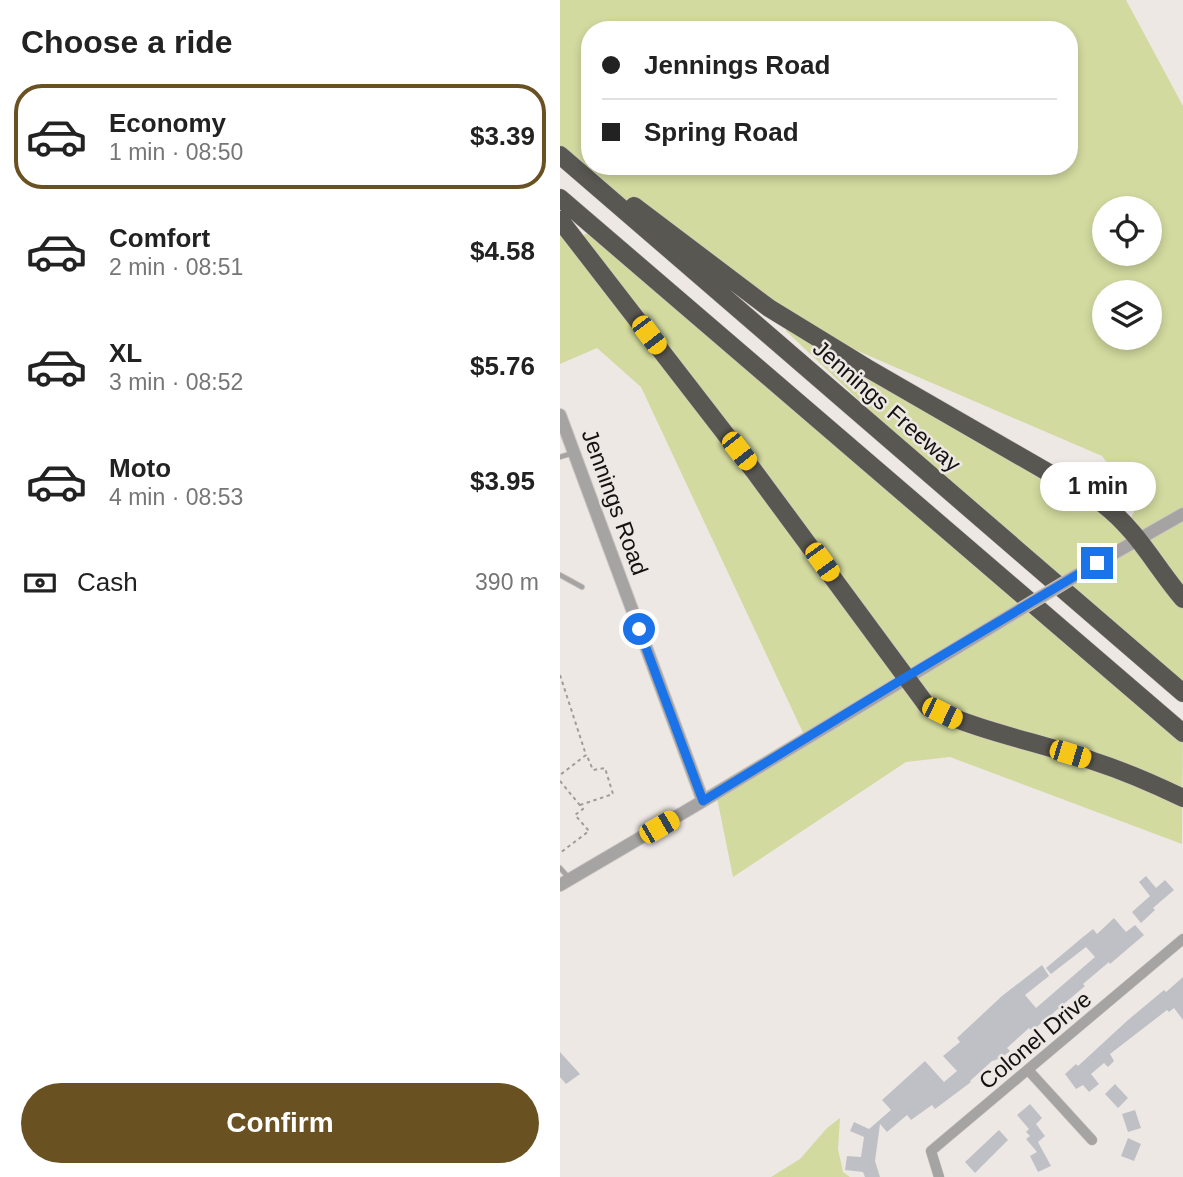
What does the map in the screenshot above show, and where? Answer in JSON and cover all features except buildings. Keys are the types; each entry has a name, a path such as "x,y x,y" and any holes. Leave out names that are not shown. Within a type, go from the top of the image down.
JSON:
{"highway":[{"name":"Jennings Freeway","path":"560,155 579,170"},
{"name":"Jennings Freeway","path":"585,175 1183,693"},
{"path":"586,175 664,227 769,308 867,368 1103,504 1124,520 1183,599"},
{"path":"560,198 1183,733"},
{"path":"560,220 754,471 928,707 955,720 1093,761 1150,782 1183,798"}],"street":[{"name":"Jennings Road","path":"560,415 703,801"},
{"path":"565,882 1183,514"},
{"name":"Colonel Drive","path":"939,1177 931,1151 1183,939"},
{"path":"1029,1071 1091,1140"}],"lane":[{"path":"560,457 574,453"},
{"path":"560,575 582,587"},
{"path":"560,867 565,882"}],"path":[{"path":"560,675 586,755 593,770 605,768 613,794 579,805"},
{"path":"560,775 586,755"},
{"path":"560,781 583,809 575,814 589,831 560,853"}],"green space":[{"path":"560,0 1126,0 1183,106 1183,693 1020,553 786,331 786,326 1128,525 1138,503 1102,456 795,324 588,175 1078,175 1078,21 581,21 581,170 560,155"},
{"path":"560,220 577,239 596,228 1183,733 1182,844 950,757 906,762 733,877 716,793 805,737 641,387 597,348 560,364"},
{"path":"840,1118 838,1149 843,1172 850,1177 771,1177 800,1159 827,1128"}],"route":[{"path":"639,629 703,801 1097,563"}]}
